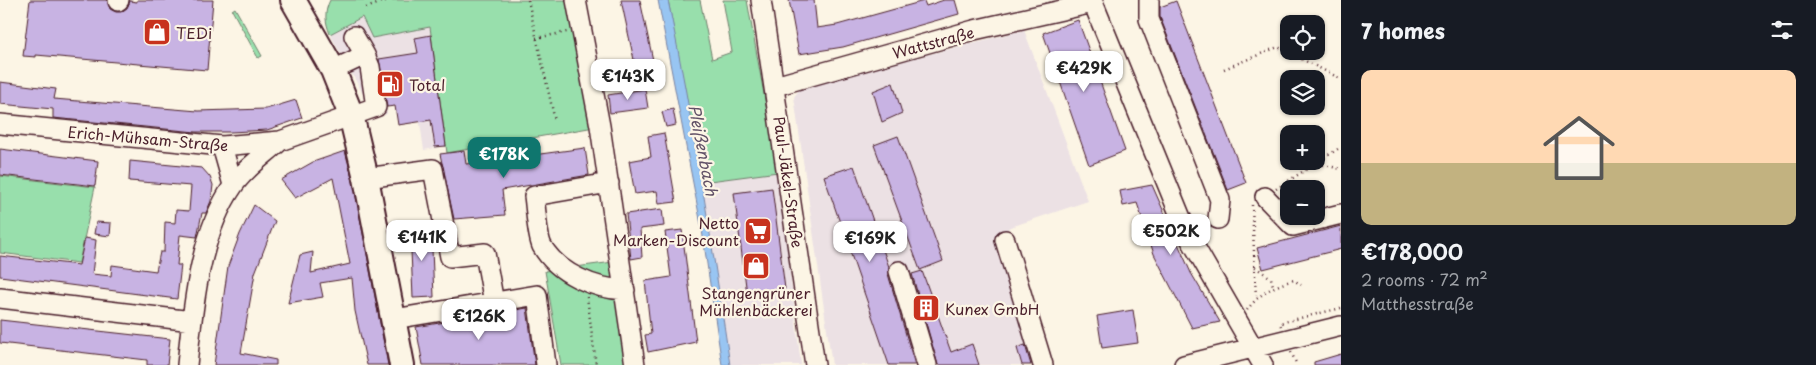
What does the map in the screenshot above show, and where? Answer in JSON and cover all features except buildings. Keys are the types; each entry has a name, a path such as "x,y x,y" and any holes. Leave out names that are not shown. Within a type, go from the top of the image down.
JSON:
{"main road":[{"path":"298,2 333,70 351,115 372,178 402,365"}],"street":[{"path":"576,0 609,183 635,365"},
{"name":"Paul-Jäkel-Straße","path":"761,0 815,365"},
{"path":"1149,0 1149,19 1220,200 1218,219"},
{"path":"1092,2 1188,235 1263,365"},
{"name":"Wattstraße","path":"775,86 974,30 1092,2"},
{"path":"333,70 365,56 354,36"},
{"name":"Erich-Mühsam-Straße","path":"0,124 222,146 280,141 376,107 370,67 365,56"},
{"path":"187,365 198,280 208,242 233,185 280,141"},
{"path":"222,146 233,185"},
{"path":"372,178 433,168 450,257 485,252 494,303"},
{"path":"609,183 534,196 542,245 559,267 608,289 625,290"},
{"path":"1263,197 1293,226 1341,214"},
{"path":"1005,240 1043,365"},
{"path":"899,271 927,365"},
{"path":"394,319 537,295 546,365"},
{"path":"0,298 192,321"},
{"path":"1184,365 1341,326"}],"path":[{"path":"366,8 388,0"},
{"path":"528,0 554,121"},
{"path":"536,38 582,29"},
{"path":"1224,69 1278,47 1341,79"},
{"path":"1325,157 1341,147"},
{"path":"1325,165 1341,169"},
{"path":"1256,298 1255,267 1263,197 1305,170"},
{"path":"1255,267 1271,278 1273,286"},
{"path":"585,280 596,365"},
{"path":"1238,322 1256,298 1273,286 1294,280 1301,285"},
{"path":"1305,317 1341,308"}],"shaded area":[{"path":"362,17 372,38 430,27 447,146 424,150 417,103 386,107 387,114 370,119 362,92 330,34"},
{"path":"1024,30 1088,201 1008,228 1042,365 832,365 794,97 801,87"},
{"path":"778,172 801,365 730,365 702,182"}],"green space":[{"path":"330,0 576,0 600,126 447,153 430,27 372,38 362,17 330,34 326,17"},
{"path":"668,0 700,0 712,59 732,52 723,0 747,0 778,172 702,182"},
{"path":"235,8 262,56 258,58 232,10"},
{"path":"0,176 95,187 79,263 0,253"},
{"path":"621,261 635,365 561,365 545,271"}],"water":[{"path":"658,0 668,0 677,45 702,182 730,365 722,365 702,230"}],"place":[{"name":"TEDi","path":"157,32"},
{"name":"Total","path":"390,84"},
{"name":"Netto Marken-Discount","path":"758,231"},
{"name":"Stangengrüner Mühlenbäckerei","path":"756,266"},
{"name":"Kunex GmbH","path":"926,308"}],"water label":[{"name":"Pleißenbach","path":"704,150"}]}
